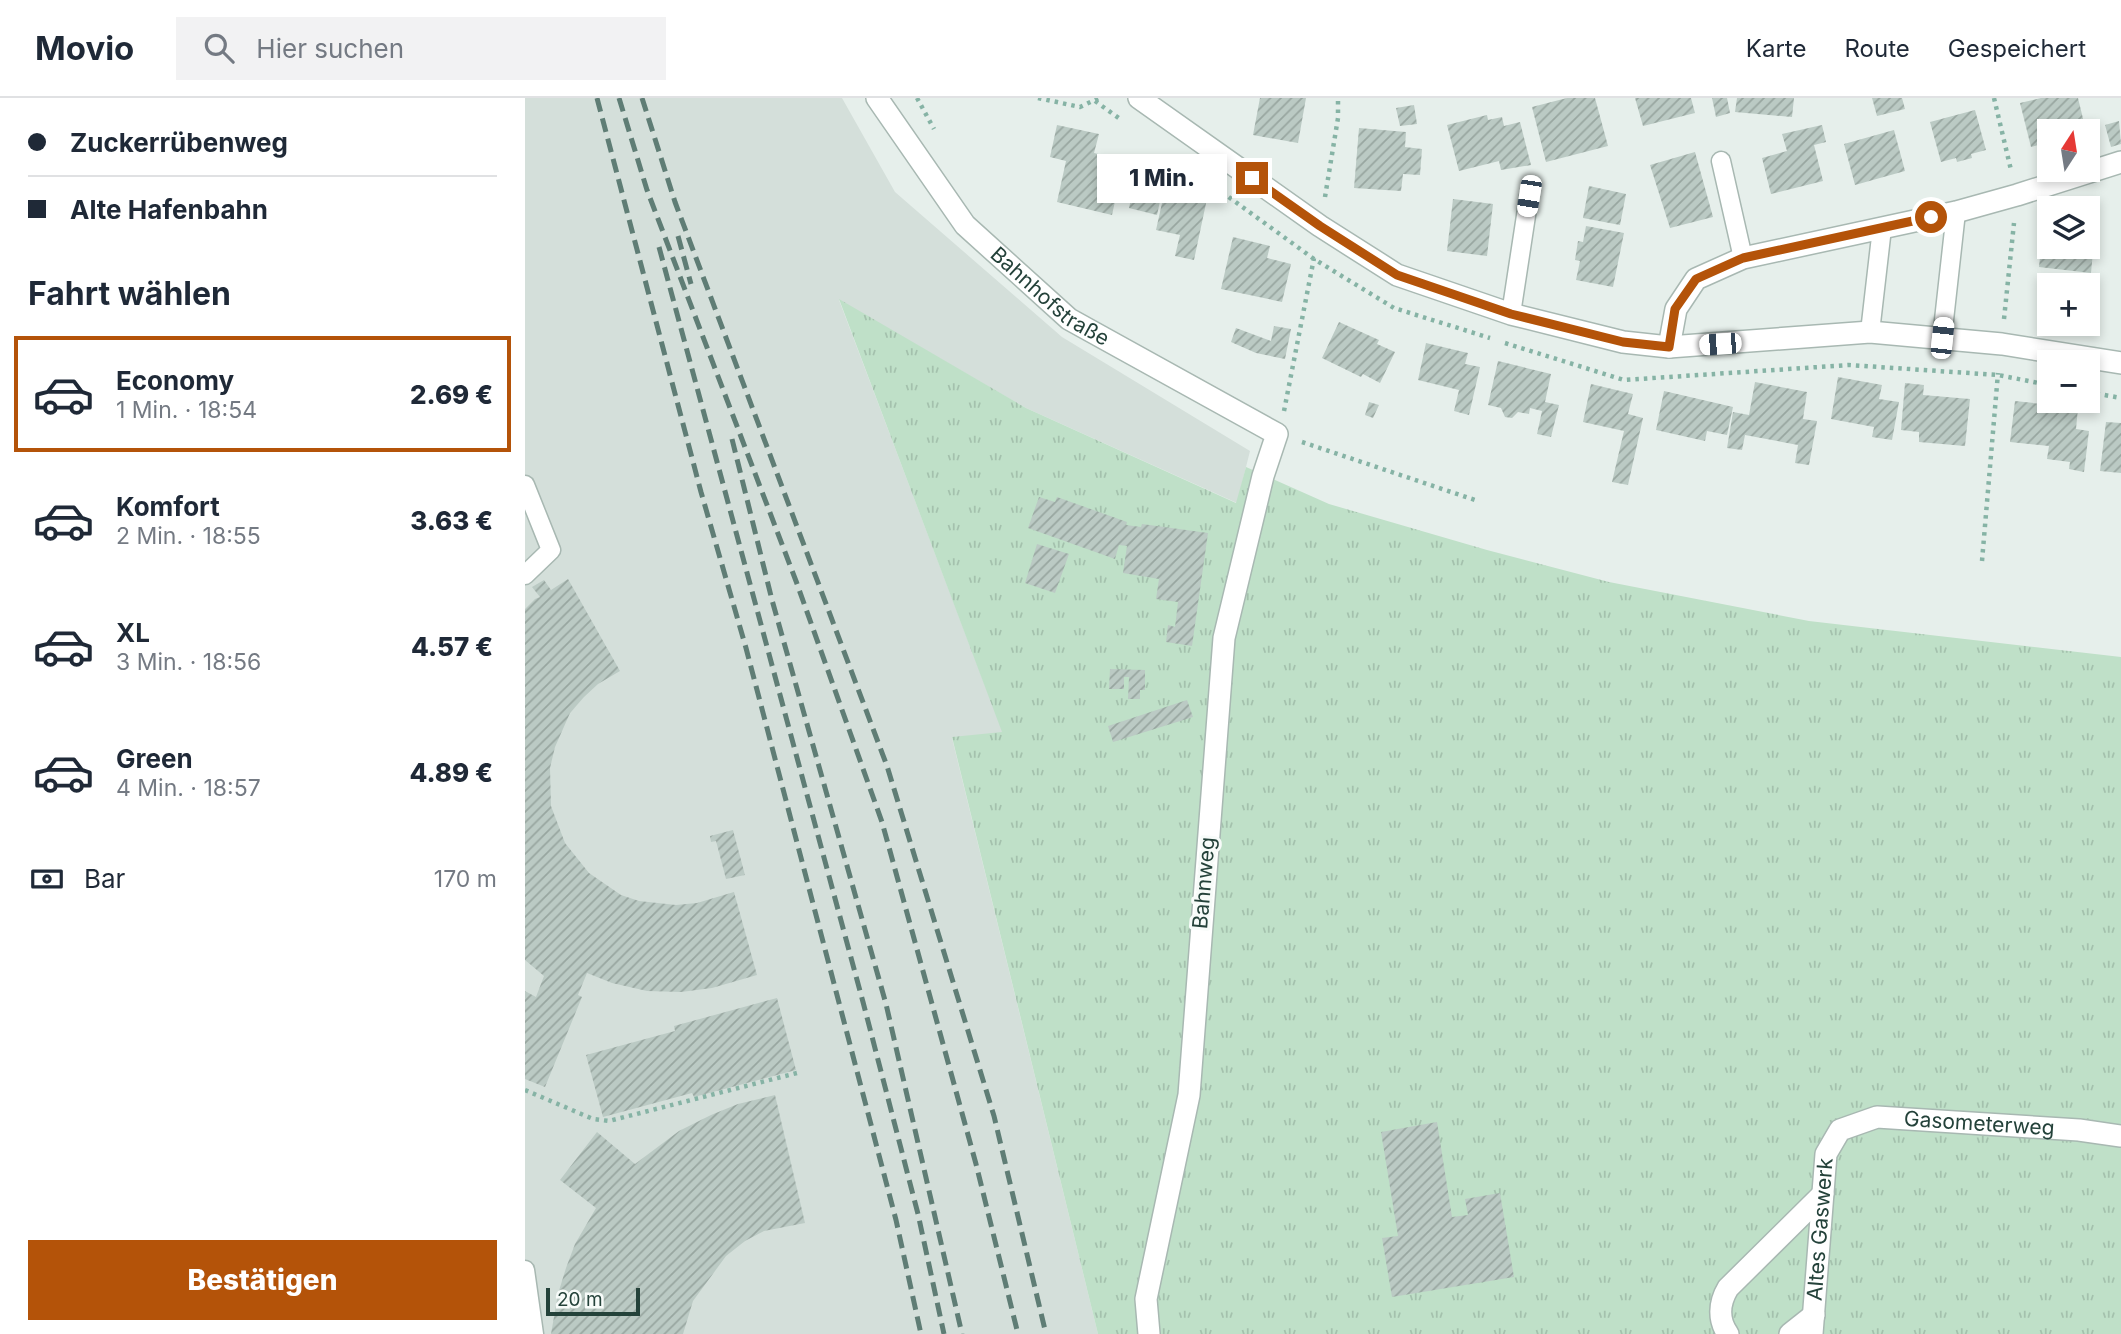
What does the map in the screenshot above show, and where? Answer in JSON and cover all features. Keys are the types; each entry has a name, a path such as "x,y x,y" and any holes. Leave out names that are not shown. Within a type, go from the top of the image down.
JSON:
{"street":[{"name":"Bahnhofstraße","path":"877,98 965,226 1069,319 1277,434"},
{"path":"1139,98 1320,226 1397,275 1511,314 1623,342 1669,347 1870,332 2002,344 2121,363"},
{"path":"1669,347 1675,309 1696,279 1743,258 1956,212 2121,162"},
{"name":"Bahnweg","path":"1149,1334 1146,1299 1189,1095 1224,638 1263,476 1277,434"},
{"name":"Gasometerweg","path":"1840,1130 1877,1117 2079,1130 2121,1136"},
{"name":"Altes Gaswerk","path":"1813,1325 1826,1154 1840,1130"},
{"path":"1728,1334 1720,1316 1721,1303 1728,1288 1823,1194"},
{"path":"1790,1334 1813,1325"}],"lane":[{"path":"1721,161 1743,258"},
{"path":"1511,314 1529,196"},
{"path":"1942,338 1956,212"},
{"path":"1870,332 1882,228"},
{"path":"525,485 551,550 525,575"},
{"path":"525,1270 534,1334"}],"path":[{"path":"1038,98 1080,107 1099,98"},
{"path":"1338,98 1338,118 1320,226 1277,434 1475,500"},
{"path":"2100,394 2121,398"},
{"path":"525,1090 593,1119 609,1121 797,1073"}],"shaded area":[{"path":"525,98 842,98 895,192 1062,337 1250,451 1237,503 1026,408 839,300 1003,733 952,738 1098,1334 525,1334"}],"green space":[{"path":"839,299 1026,408 1236,503 1246,467 1329,504 1609,582 1809,621 2121,657 2121,1334 1098,1334 952,737 1002,732"}],"building":[{"path":"1260,98 1306,98 1298,143 1253,135"},
{"path":"1567,98 1595,98 1608,146 1546,162 1532,107"},
{"path":"1635,98 1691,98 1695,113 1643,126"},
{"path":"1712,98 1727,98 1730,113 1716,117"},
{"path":"1737,98 1794,98 1792,117 1735,112"},
{"path":"1872,98 1902,98 1905,109 1877,116"},
{"path":"2041,98 2078,98 2083,119 2037,119 2037,145 2031,147 2020,103"},
{"path":"1414,105 1417,124 1400,126 1396,108"},
{"path":"1975,110 1986,150 1957,162 1956,158 1941,162 1930,122"},
{"path":"1487,115 1488,120 1502,117 1504,126 1520,122 1531,165 1501,170 1499,161 1459,171 1447,125"},
{"path":"2119,121 2121,144 2111,147 2105,125"},
{"path":"1057,125 1099,134 1094,153 1124,160 1112,215 1057,202 1066,161 1050,157"},
{"path":"1822,125 1826,142 1814,145 1823,181 1771,194 1762,158 1787,151 1782,134"},
{"path":"1359,128 1406,132 1405,147 1422,149 1420,175 1403,174 1401,191 1354,188"},
{"path":"1894,130 1905,171 1855,185 1844,144"},
{"path":"1695,152 1713,217 1670,228 1650,165"},
{"path":"1136,177 1164,183 1157,215 1129,208"},
{"path":"1166,185 1208,194 1194,260 1175,256 1180,235 1156,230"},
{"path":"1589,186 1626,194 1620,225 1583,218"},
{"path":"1453,199 1493,204 1487,256 1447,251"},
{"path":"1586,226 1624,233 1613,287 1576,280 1580,261 1575,260 1578,241 1583,242"},
{"path":"1233,237 1270,246 1267,258 1291,264 1282,302 1221,289"},
{"path":"2040,259 2092,259 2091,273 2039,267"},
{"path":"1339,322 1379,340 1377,344 1395,352 1380,383 1322,358"},
{"path":"1274,326 1291,329 1285,359 1256,353 1231,342 1236,328 1271,341"},
{"path":"1426,343 1468,353 1465,364 1480,367 1469,415 1454,411 1459,390 1418,380"},
{"path":"1498,361 1551,374 1545,402 1559,405 1551,437 1537,434 1542,411 1530,408 1529,414 1518,412 1512,418 1505,417 1501,408 1488,405"},
{"path":"1838,377 1882,385 1879,399 1899,402 1892,440 1872,437 1874,427 1831,419"},
{"path":"1755,382 1807,392 1803,419 1817,421 1809,465 1795,463 1798,445 1745,435 1742,450 1727,448 1733,412 1749,415"},
{"path":"1905,383 1924,385 1923,395 1970,399 1965,446 1919,442 1919,432 1901,430"},
{"path":"1591,384 1633,394 1628,414 1643,418 1628,485 1612,482 1624,431 1583,422"},
{"path":"1664,391 1733,407 1727,435 1707,431 1705,441 1656,430"},
{"path":"2015,401 2037,403 2037,413 2078,413 2076,429 2089,431 2084,472 2069,469 2070,462 2047,459 2049,446 2010,442"},
{"path":"1369,402 1379,405 1373,418 1365,415"},
{"path":"2106,422 2121,423 2121,473 2100,471"},
{"path":"1039,497 1055,502 1057,497 1127,522 1126,525 1141,527 1142,524 1208,533 1192,646 1166,642 1168,625 1175,627 1178,602 1156,599 1159,579 1123,573 1127,546 1119,545 1115,559 1028,528"},
{"path":"1037,544 1069,554 1055,593 1025,583"},
{"path":"568,579 620,671 598,684 570,713 555,747 550,768 551,806 565,843 589,873 621,895 639,901 676,905 697,903 734,892 757,975 712,988 681,992 647,991 612,983 587,973 578,995 582,997 545,1087 525,1079 525,991 536,997 544,976 525,960 525,609 540,597 532,587 544,580 551,590"},
{"path":"1110,669 1145,670 1145,690 1140,690 1140,699 1128,699 1129,677 1124,677 1124,689 1109,689"},
{"path":"1187,700 1193,717 1113,742 1108,726"},
{"path":"733,830 745,875 726,879 716,841 711,842 710,836"},
{"path":"777,998 796,1070 694,1097 692,1093 603,1117 586,1055 675,1031 674,1026"},
{"path":"775,1095 805,1223 764,1231 726,1256 693,1301 683,1334 551,1334 566,1268 575,1244 596,1208 560,1180 597,1132 635,1164 679,1131 711,1115 738,1104"},
{"path":"1437,1122 1452,1217 1468,1215 1465,1199 1500,1193 1514,1277 1392,1297 1382,1238 1398,1236 1381,1132"}],"railway":[{"path":"597,98 701,492 746,648 896,1220 921,1334"},
{"path":"619,98 647,190 796,581 882,822 976,1164 1018,1334"},
{"path":"642,98 675,202 887,766 994,1116 1046,1334"},
{"path":"678,236 691,284"},
{"path":"659,247 863,1002 918,1214 944,1334"},
{"path":"732,439 772,600 886,1004 962,1334"}],"route":[{"path":"1252,178 1397,275 1511,314 1623,342 1669,347 1675,309 1696,279 1743,258 1931,217"}]}
